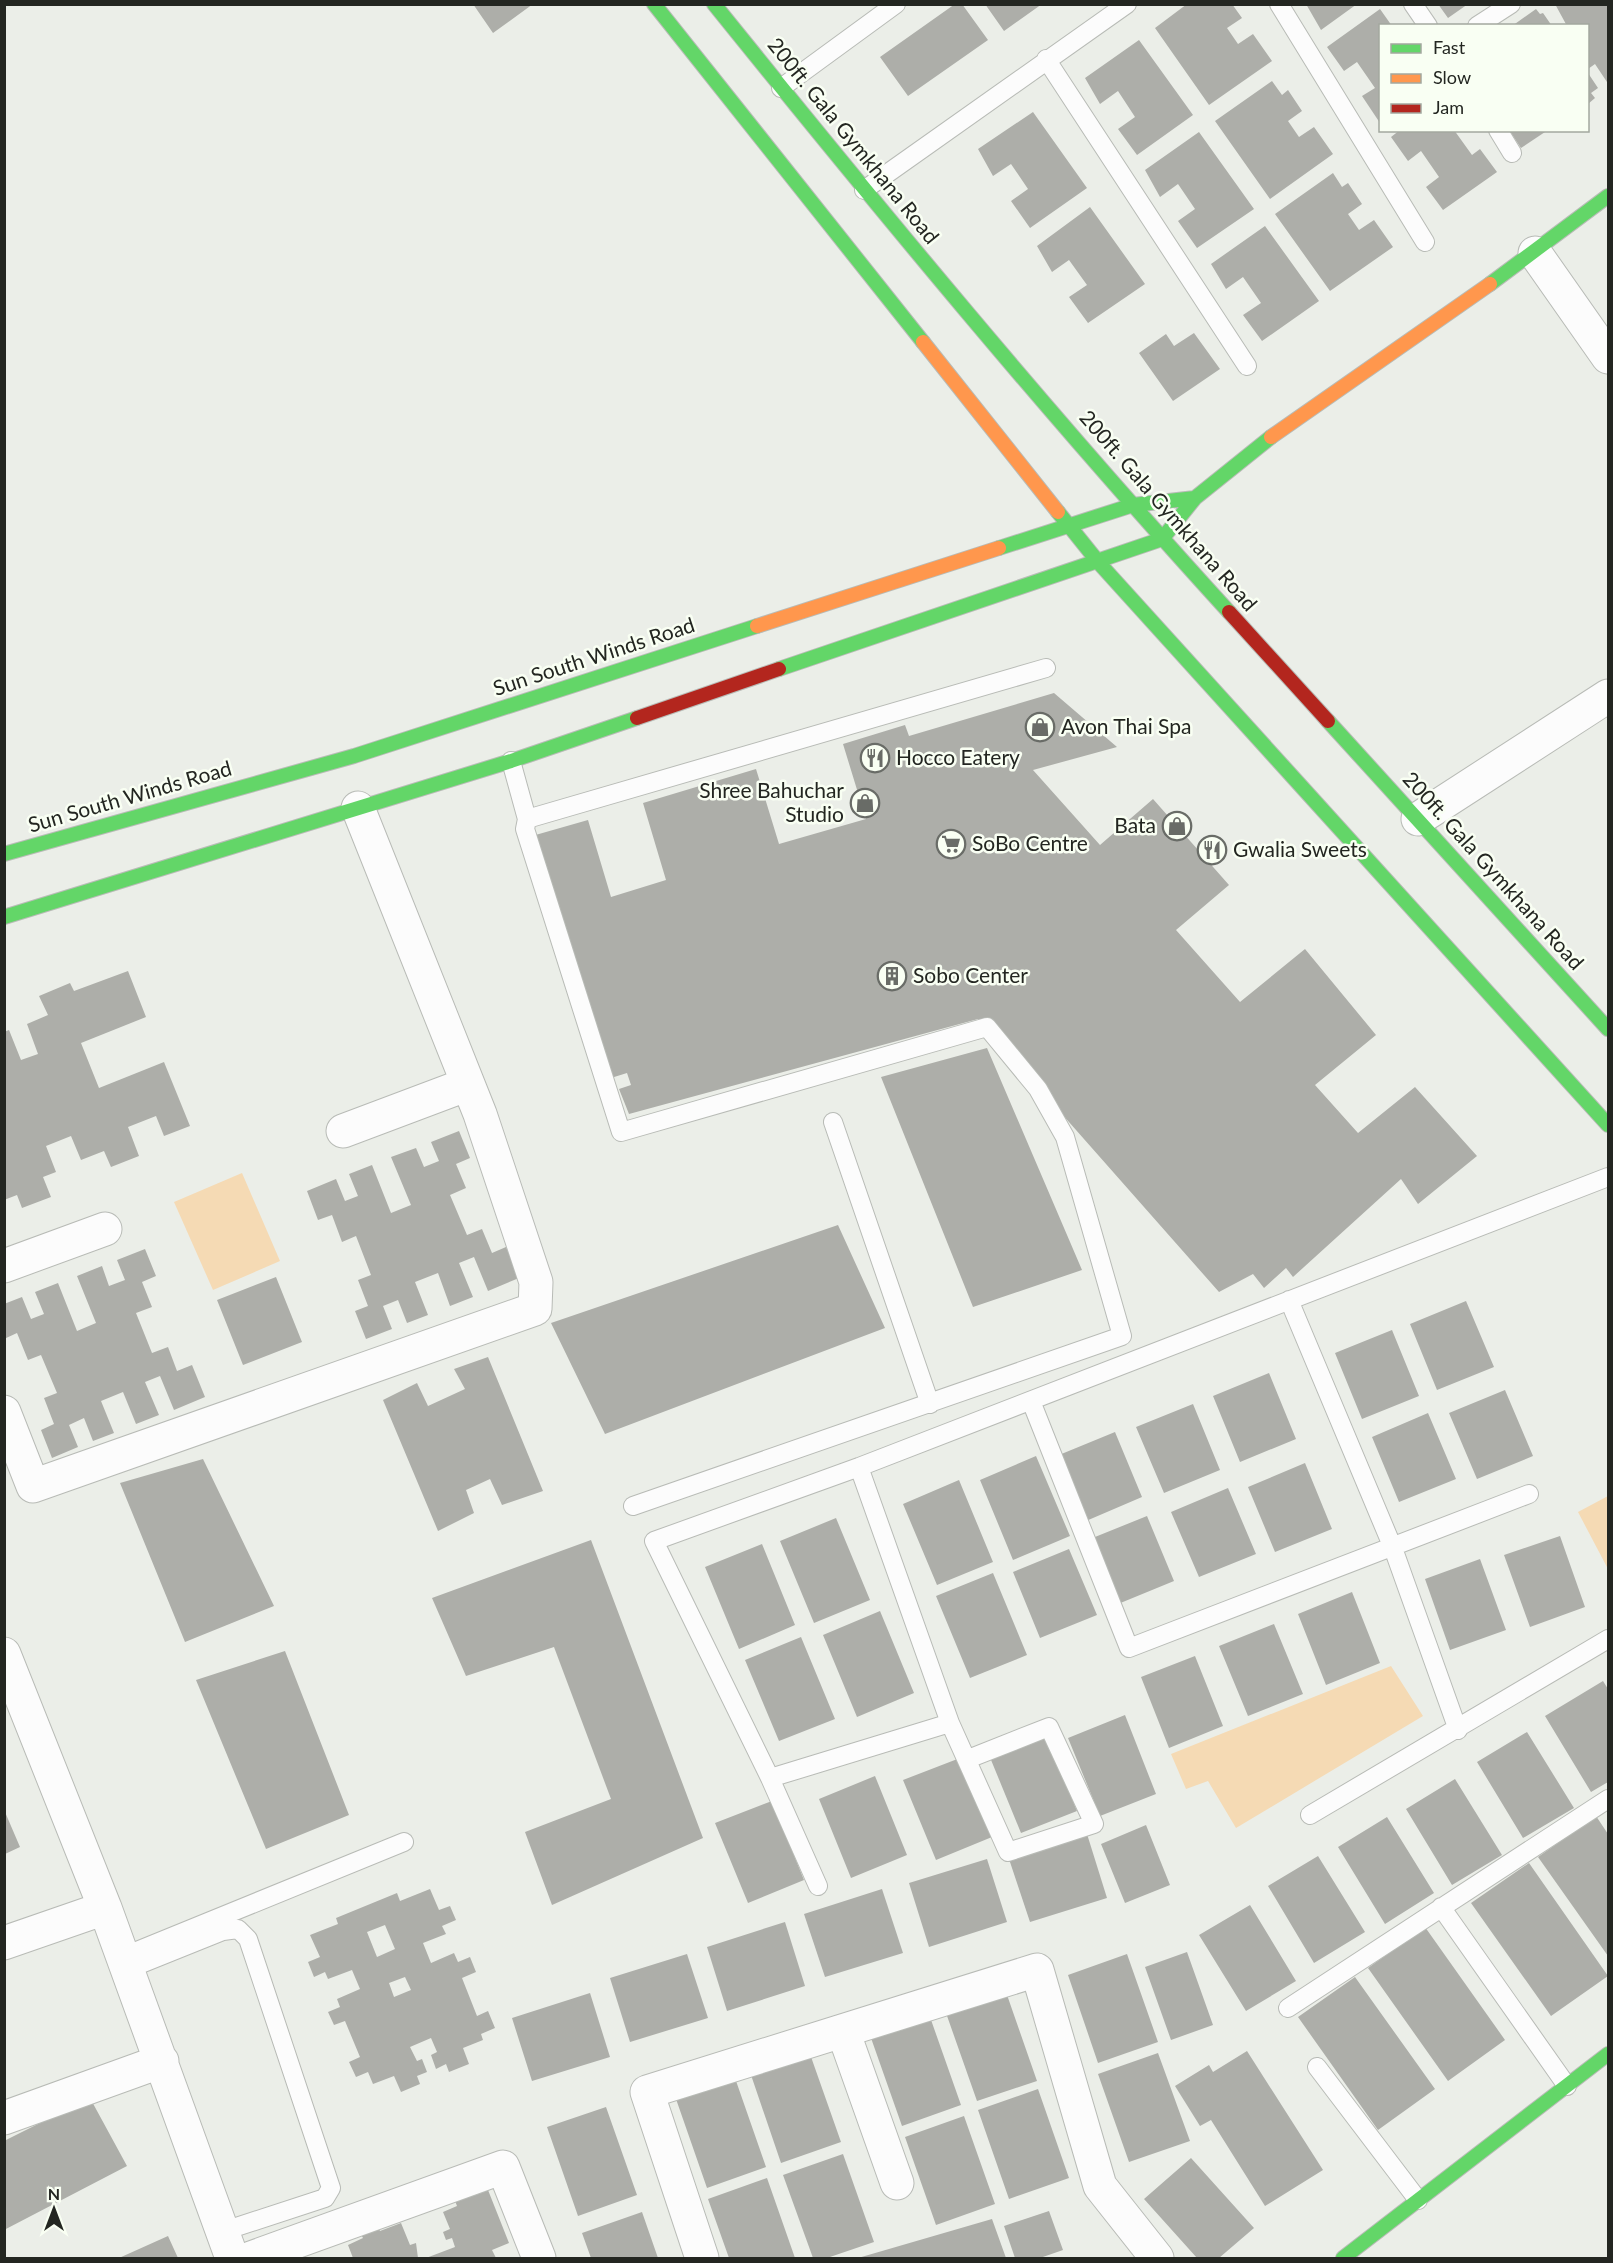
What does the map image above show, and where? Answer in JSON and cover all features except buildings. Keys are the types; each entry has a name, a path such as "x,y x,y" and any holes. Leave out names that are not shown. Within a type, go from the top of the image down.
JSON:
{"street":[{"path":"654,4 1099,562 1608,1125"},
{"name":"200ft. Gala Gymkhana Road","path":"714,4 864,190 1162,539 1608,1029"},
{"path":"4,917 511,761 1162,539 1195,498 1288,423 1535,254 1608,196"},
{"path":"1535,254 1608,357"},
{"name":"Sun South Winds Road","path":"4,854 354,756 1133,505 1195,498"},
{"path":"1418,819 1608,696"},
{"path":"4,1412 33,1486 534,1309 536,1282 468,1084 358,808"},
{"path":"343,1131 468,1084"},
{"path":"4,1266 105,1229"},
{"path":"8,1673 105,1908 228,2245"},
{"path":"4,1942 105,1908"},
{"path":"702,2259 647,2092 1037,1970 1100,2186 1157,2259"},
{"path":"843,2031 897,2183"},
{"path":"1343,2259 1608,2054"},
{"path":"4,2118 162,2061"},
{"path":"251,2259 323,2246 503,2167 539,2259"}],"lane":[{"path":"782,88 896,4"},
{"path":"864,190 1046,59 1127,4"},
{"path":"1279,4 1425,242"},
{"path":"1413,4 1427,24"},
{"path":"1481,24 1511,4"},
{"path":"1046,59 1247,366"},
{"path":"1499,132 1512,153"},
{"path":"527,819 1046,669"},
{"path":"511,761 527,819 525,829 621,1132 987,1027 1038,1089 1065,1137 1122,1336 633,1506"},
{"path":"833,1122 930,1404"},
{"path":"818,1886 770,1778 654,1541 859,1467 1608,1177"},
{"path":"1289,1300 1393,1548 1458,1730"},
{"path":"1031,1401 1129,1648 1529,1494"},
{"path":"859,1467 950,1723 1008,1852 1094,1824 1049,1727 968,1759"},
{"path":"1310,1815 1458,1730 1608,1639"},
{"path":"770,1778 950,1723"},
{"path":"1288,2007 1608,1799"},
{"path":"124,1963 404,1842"},
{"path":"1441,1907 1567,2086"},
{"path":"124,1963 223,1930 238,1929 248,1939 331,2188 326,2198 228,2245"},
{"path":"1317,2067 1418,2200"}],"shaded area":[{"path":"242,1173 280,1261 213,1290 174,1202"},
{"path":"1608,1496 1608,1569 1578,1512"},
{"path":"1391,1666 1423,1716 1236,1828 1208,1781 1186,1789 1171,1754"}],"traffic: fast":[{"path":"654,4 923,342"},
{"path":"714,4 967,312 1096,463 1229,612"},
{"path":"1490,284 1608,196"},
{"path":"779,669 1162,539 1195,498 1271,437"},
{"path":"999,548 1133,505 1195,498"},
{"path":"1058,512 1099,563 1608,1125"},
{"path":"4,854 354,756 757,626"},
{"path":"4,917 511,761 637,718"},
{"path":"1328,721 1608,1029"},
{"path":"1343,2258 1608,2054"}],"traffic: slow":[{"path":"1271,437 1490,284"},
{"path":"923,342 1058,512"},
{"path":"757,626 999,548"}],"traffic: jam":[{"path":"1229,612 1328,721"},
{"path":"637,718 779,669"}],"place":[{"name":"Avon Thai Spa","path":"1040,727"},
{"name":"Hocco Eatery","path":"875,758"},
{"name":"Shree Bahuchar Studio","path":"865,803"},
{"name":"Bata","path":"1177,826"},
{"name":"SoBo Centre","path":"951,844"},
{"name":"Gwalia Sweets","path":"1212,850"},
{"name":"Sobo Center","path":"892,976"}]}
